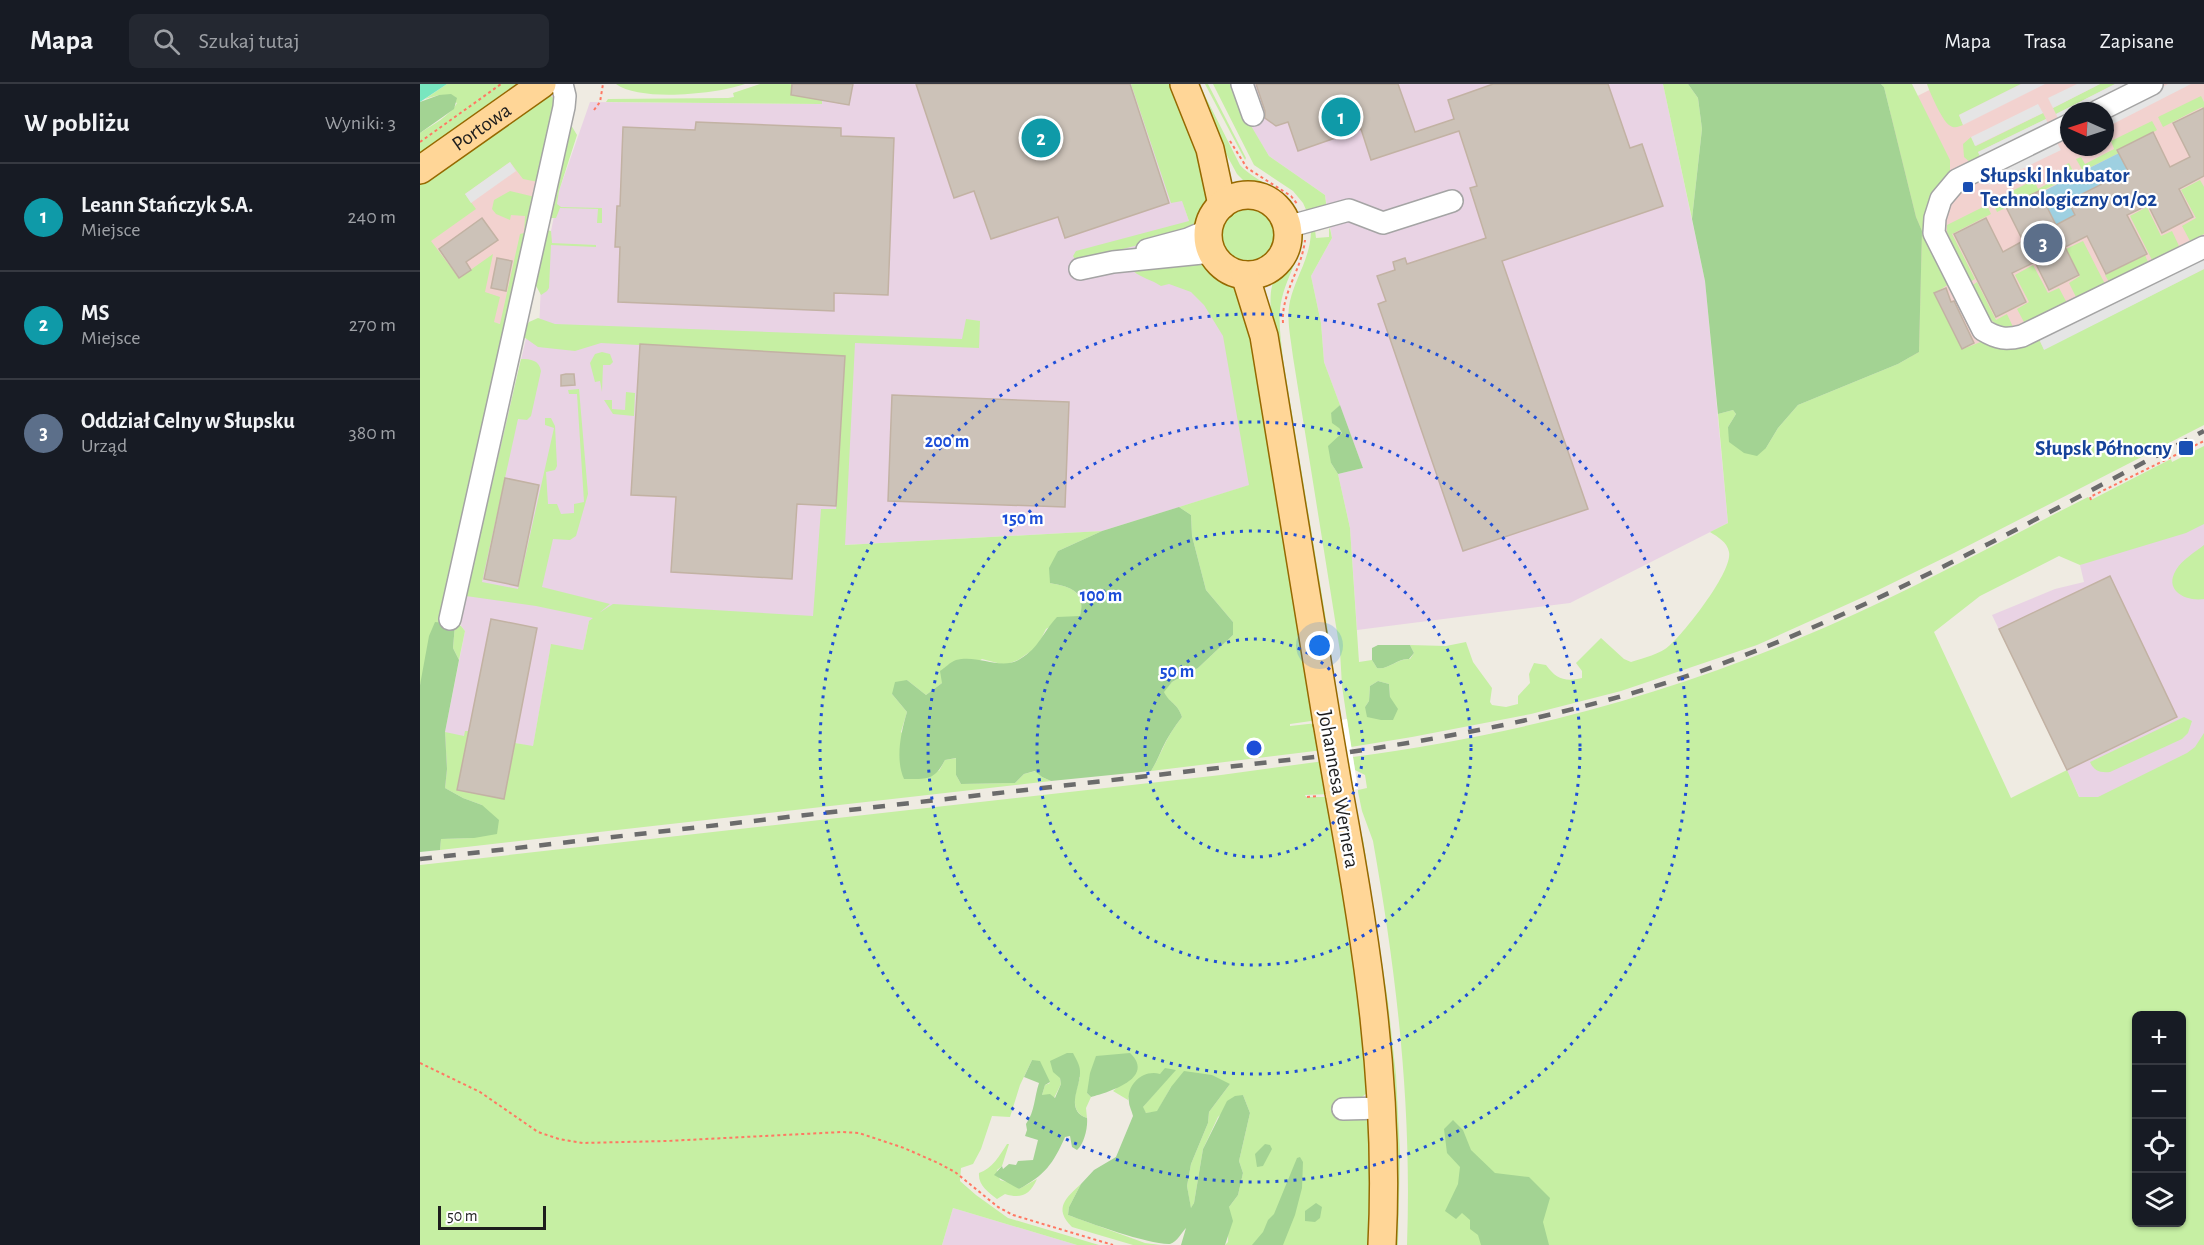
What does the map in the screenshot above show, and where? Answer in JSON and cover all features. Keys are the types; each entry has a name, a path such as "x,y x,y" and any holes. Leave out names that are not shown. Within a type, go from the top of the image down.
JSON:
{"main road":[{"name":"Portowa","path":"420,170 542,84"},
{"path":"1184,84 1220,144 1232,200"},
{"path":"1254,196 1266,199 1283,215 1294,220 1284,253 1272,267 1255,273 1225,267 1210,241 1215,212 1232,200 1254,196"},
{"name":"Johannesa Wernera","path":"1255,273 1362,921 1376,1027 1383,1107 1382,1245"}],"street":[{"path":"450,619 564,107 566,96 562,84"},
{"path":"1242,84 1253,115"},
{"path":"2114,103 2152,84"},
{"path":"2060,129 1958,180 1941,199 1935,218 1934,232 1983,330 1996,338 2008,339 2022,336 2204,247"},
{"path":"1294,220 1349,210 1383,224 1452,201"},
{"path":"1080,269 1210,241"},
{"path":"1343,1109 1383,1107"}],"path":[{"path":"420,142 501,84"},
{"path":"594,110 600,102 603,84"},
{"path":"1220,144 1247,168 1291,196 1294,220"},
{"path":"2091,500 2090,497 2204,441"},
{"path":"420,1063 480,1092 538,1132 559,1139 584,1143 842,1132 876,1138 904,1148 955,1172 998,1207 1013,1215 1113,1245"}],"shaded area":[{"path":"818,84 1143,84 1189,221 1208,269 1263,481 1102,531 845,545 831,773 589,621 583,650 551,645 533,747 515,743 502,810 445,788 445,732 465,631 461,626 465,599 528,330 539,330 542,261 551,245 551,231 559,191 590,102 814,104"},
{"path":"1229,84 1663,84 1705,281 1728,523 1570,603 1357,630 1350,528 1338,474 1363,468 1324,362 1321,323 1311,276 1332,238 1325,195 1269,156 1234,99"},
{"path":"1941,84 2204,84 2204,283 1917,427 1890,110"},
{"path":"2021,84 2045,84 1963,125 1959,115"},
{"path":"2077,84 2100,84 2065,102 2060,102 2060,104 2053,108 2048,98"},
{"path":"2115,84 2139,84 2103,102 2080,102"},
{"path":"2168,84 2191,84 2114,123 2114,111"},
{"path":"552,96 555,99 504,345 500,324 457,313 425,267 420,182"},
{"path":"2038,104 2043,113 1975,146 1971,137"},
{"path":"2046,119 2050,129 1983,162 1978,152"},
{"path":"2056,141 2060,148 2060,150 1989,185 1985,176"},
{"path":"510,162 516,171 471,203 465,194"},
{"path":"2204,255 2204,269 2044,350 2039,339"},
{"path":"2204,501 2204,766 2088,815 1992,615 2055,589 2084,582 2080,565"},
{"path":"953,1208 1077,1245 942,1245"}],"green space":[{"path":"420,84 447,84 420,102"},
{"path":"447,84 516,84 420,153 420,133 445,116 457,103 439,95 425,99"},
{"path":"616,84 745,84 716,91 660,95 627,90"},
{"path":"760,84 792,84 822,99 822,104 606,102 608,99 728,98 734,97 733,93"},
{"path":"1131,84 1174,84 1195,134 1211,202 1208,211 1197,226 1154,241 1076,261 1073,256 1076,251 1189,221 1182,201 1171,203"},
{"path":"1191,84 1199,84 1240,165 1287,198 1298,214 1289,210 1274,196 1246,183 1237,174"},
{"path":"1205,84 1208,84 1245,160"},
{"path":"1213,84 1233,84 1241,109 1269,156 1325,195 1327,211 1308,214 1303,203 1293,191 1254,165"},
{"path":"1663,84 1688,84 1698,98 1702,129 1692,219"},
{"path":"1688,84 1881,84 1884,87 1916,217 1922,231 1919,352 1898,364 1798,405 1778,428 1766,448 1757,456 1744,453 1729,442 1728,427 1736,414 1733,410 1718,414 1705,281 1692,219 1702,129 1698,98"},
{"path":"1881,84 1912,84 1950,160 1950,175 1937,194 1949,284 1935,293 1963,349 1983,341 2039,339 2044,349 2204,269 2204,425 1954,553 1757,645 1621,691 1531,714 1351,747 1342,686 1340,651 1289,322 1290,301 1309,249 1311,230 1315,230 1316,238 1329,237 1330,228 1332,238 1311,276 1321,323 1324,362 1340,405 1331,414 1342,433 1337,439 1331,463 1338,474 1350,528 1359,662 1372,660 1377,668 1381,668 1410,659 1414,653 1410,645 1446,646 1466,642 1473,662 1492,688 1490,702 1492,705 1506,707 1518,704 1518,696 1530,683 1529,674 1534,663 1546,665 1553,674 1561,678 1571,680 1582,678 1582,671 1576,663 1601,638 1624,659 1631,662 1652,655 1662,651 1677,638 1707,601 1724,573 1729,552 1724,543 1710,532 1728,523 1718,414 1733,410 1736,414 1728,427 1766,448 1778,428 1798,405 1898,364 1919,352 1922,231 1916,217 1884,87","holes":["1378,681 1389,684 1390,697 1365,707 1369,701 1370,686"]},
{"path":"1927,84 2021,84 1959,115 1963,125 1954,127 1943,118"},
{"path":"2100,84 2115,84 2080,102 2065,102"},
{"path":"451,94 457,98 454,109 420,133 420,102 439,95"},
{"path":"548,94 555,99 538,182 523,179 510,162 465,194 476,209 431,241 459,278 493,254 485,292 500,297 494,322 500,324 520,234 524,233 525,216 511,215 510,220 496,214 492,209 494,200 510,191 535,197 442,622 420,685 420,182"},
{"path":"2201,96 2204,110 2202,107 2163,127 2158,117"},
{"path":"2060,104 2060,112 2056,114 2053,108"},
{"path":"2043,113 2046,119 1978,152 1983,162 1971,163 1964,157 1963,144 1971,137 1976,146"},
{"path":"2152,121 2157,130 2114,156 2114,140"},
{"path":"565,123 571,125 577,135 557,204 561,207 602,208 602,223 597,223 598,209 560,208 556,218 550,218"},
{"path":"2100,156 2113,156 2083,171 2076,159 2081,157 2085,164"},
{"path":"2069,163 2075,175 1997,212 1992,201 2034,180 2038,189 2068,173 2065,165"},
{"path":"2200,180 2204,187 2204,234 2190,241 2182,226 2196,218 2181,190"},
{"path":"1987,205 1991,214 1952,234 1975,279 1970,282 1947,232 1947,225"},
{"path":"2147,207 2161,236 2172,231 2179,246 2152,260 2130,216"},
{"path":"1248,209 1258,211 1266,217 1272,225 1274,235 1272,245 1266,253 1258,259 1248,261 1238,259 1230,253 1224,245 1222,235 1224,225 1230,217 1238,211"},
{"path":"547,230 551,231 552,243 596,245 596,247 551,245 549,288 541,295 534,282"},
{"path":"1303,236 1299,252 1282,298 1280,328 1283,359 1331,650 1332,683 1275,351 1271,315 1274,280"},
{"path":"2083,241 2105,284 2077,299 2069,283 2080,276 2066,249"},
{"path":"2145,255 2148,262 2109,282 2105,275"},
{"path":"1198,260 1230,278 1238,287 1245,305 1318,720 1290,724 1290,726 1317,723 1323,750 1151,771 1168,737 1182,717 1178,708 1163,692 1172,682 1198,668 1233,635 1233,622 1206,590 1192,536 1191,515 1179,507 1249,485 1223,336 1204,305 1191,292 1169,284 1161,286 1133,271 1082,276"},
{"path":"2033,265 2048,293 2059,288 2067,303 2025,324 2017,309 2029,302 2015,275"},
{"path":"1977,282 1996,320 2007,314 2014,329 1998,325 1987,315 1973,285"},
{"path":"538,318 555,324 962,339 966,319 980,321 979,348 855,343 845,545 1102,531 1058,551 1050,583 1064,586 1079,596 1080,617 1067,617 1046,629 1037,647 1018,660 1005,665 982,659 926,695 907,680 892,694 907,712 901,732 939,771 945,760 957,758 956,775 961,784 1015,783 1024,774 1036,771 1051,781 440,850 441,839 474,838 482,805 445,788 447,769 445,732 464,736 465,731 469,731 458,790 504,799 515,743 533,746 551,644 583,650 589,621 593,618 536,606 466,596 521,359 534,361 541,371 531,416 527,420 518,419 482,582 518,589 554,428 545,425 545,418 551,418 555,426 557,466 555,470 546,472 548,504 557,504 561,514 574,513 574,504 584,502 577,394 569,394 568,390 579,389 588,494 576,536 570,540 553,539 542,587 610,604 599,613 613,604 813,616 821,509 836,509 845,356 601,343 575,351 538,347 521,335 529,322"},
{"path":"602,352 610,354 613,362 610,365 603,365 602,392 600,381 595,382 590,363 595,354"},
{"path":"626,392 635,393 634,416 613,414 604,400 612,400 612,409 625,410"},
{"path":"1340,405 1363,468 1338,474 1331,463 1328,446 1342,433 1332,423 1331,413"},
{"path":"2204,446 2204,524 2186,533 2080,565 2059,556 1980,596 1934,632 2011,798 2067,770 2079,797 2098,797 2187,753 2195,747 2204,733 2204,1245 1407,1245 1405,1092 1396,992 1373,841 1358,792 1358,790 1367,788 1365,775 1355,770 1353,757 1410,749 1522,727 1633,698 1741,661 1869,607 1943,572 2088,497 2091,500 2171,459 2172,462"},
{"path":"1179,507 1191,515 1192,536 1206,590 1233,622 1233,635 1198,668 1172,682 1164,692 1178,708 1182,717 1168,737 1151,771 1051,781 1035,771 1024,774 1015,783 961,784 956,775 956,758 945,760 937,772 929,777 904,779 899,754 907,712 892,694 895,682 907,680 926,695 942,683 940,671 956,660 973,659 1005,663 1020,659 1037,645 1057,617 1080,616 1079,596 1064,586 1050,583 1049,568 1058,551 1102,531"},
{"path":"2204,545 2204,599 2184,597 2175,589 2173,577 2182,563"},
{"path":"435,622 455,624 453,648 459,660 445,732 447,769 445,788 482,805 499,820 497,834 474,838 441,839 440,850 420,852 420,685 429,636"},
{"path":"455,624 461,626 465,631 459,660 453,648"},
{"path":"1378,645 1410,645 1414,653 1409,659 1377,668 1372,660 1372,648"},
{"path":"1378,681 1389,684 1390,697 1398,709 1393,720 1367,717 1365,707 1369,701 1370,686"},
{"path":"2184,717 2192,721 2188,733 2182,739 2110,772 2093,768 2090,762"},
{"path":"1324,761 1330,794 1305,795 1306,797 1330,797 1362,992 1368,1092 1362,1097 1344,1098 1342,1102 1372,1121 1375,1245 1225,1245 1228,1242 1229,1207 1238,1195 1243,1173 1239,1161 1250,1113 1243,1095 1218,1117 1203,1149 1191,1209 1187,1186 1191,1164 1208,1123 1209,1112 1230,1084 1171,1087 1157,1112 1146,1113 1142,1108 1175,1070 1160,1074 1131,1089 1128,1100 1113,1091 1119,1086 1087,1093 1091,1097 1086,1108 1087,1118 1077,1111 1075,1106 1075,1095 1080,1077 1060,1078 1061,1084 1054,1098 1042,1095 1045,1085 1050,1083 1032,1060 1020,1085 1010,1117 992,1116 981,1149 973,1164 961,1168 960,1181 1008,1218 1099,1245 1077,1245 953,1208 942,1245 420,1245 420,865 1221,775"},
{"path":"1355,817 1363,839 1388,1002 1396,1075 1400,1154 1398,1245 1391,1245"},
{"path":"1067,1053 1073,1053 1080,1069 1075,1104 1076,1110 1087,1118 1084,1140 1077,1150 1072,1147 1070,1136 1065,1137 1056,1155 1042,1174 1019,1189 994,1175 1002,1166 1003,1169 1009,1164 1016,1165 1018,1161 1033,1160 1038,1140 1025,1136 1026,1124 1033,1109 1039,1083 1024,1077 1032,1060 1040,1061 1050,1082 1045,1085 1042,1095 1050,1094 1055,1098 1061,1084 1060,1078 1053,1072 1050,1061"},
{"path":"1130,1053 1137,1062 1134,1077 1108,1092 1091,1097 1087,1093 1090,1073 1096,1056"},
{"path":"1165,1068 1176,1070 1143,1107 1146,1113 1157,1111 1171,1087 1184,1071 1212,1075 1230,1084 1209,1112 1208,1123 1191,1164 1187,1186 1191,1208 1194,1203 1203,1149 1227,1101 1235,1096 1243,1095 1250,1113 1239,1161 1243,1173 1238,1195 1229,1207 1233,1221 1225,1245 1181,1245 1186,1228 1173,1243 1149,1241 1068,1215 1069,1207 1081,1184 1094,1170 1116,1157 1133,1116 1129,1095 1133,1084 1142,1076 1160,1074"},
{"path":"1453,1120 1463,1130 1471,1150 1495,1173 1529,1177 1550,1198 1543,1222 1549,1245 1481,1245 1478,1235 1470,1229 1470,1220 1462,1213 1456,1219 1445,1211 1458,1184 1460,1167 1447,1153 1444,1129"},
{"path":"1009,1144 1002,1166 997,1170 1000,1180 1011,1183 1019,1189 1037,1179 1028,1192 1020,1196 1005,1194 997,1199 982,1185 979,1173 992,1165"},
{"path":"1265,1144 1270,1145 1272,1149 1263,1166 1257,1167 1255,1154"},
{"path":"1300,1157 1303,1162 1302,1188 1295,1215 1283,1245 1252,1245 1274,1214 1297,1158"},
{"path":"1081,1184 1069,1207 1068,1215 1145,1243 1161,1245 1133,1245 1072,1227 1063,1214 1064,1204"},
{"path":"1316,1203 1322,1207 1320,1218 1315,1222 1305,1221 1305,1211"}],"water":[{"path":"2119,153 2135,185 2110,180 2069,200 2075,215 2056,225 2040,193"}],"pier":[{"path":"1347,719 1358,789 1330,794 1318,724"}],"building":[{"path":"792,84 853,84 849,105 791,95"},
{"path":"916,84 1130,84 1169,203 1065,238 1058,217 991,239 974,191 954,198"},
{"path":"1256,84 1398,84 1415,132 1454,119 1448,100 1493,84 1608,84 1630,148 1642,144 1663,206 1502,261 1588,509 1463,551 1378,304 1386,301 1377,276 1395,270 1393,262 1405,258 1407,264 1486,238 1470,188 1477,186 1459,131 1371,160 1361,129 1298,151 1288,122 1276,126 1265,118"},
{"path":"2204,108 2204,176 2179,189 2193,217 2162,233 2148,205 2127,215 2147,254 2106,274 2087,236 2065,247 2079,275 2049,290 2035,262 2012,273 2026,302 1996,317 1954,234 1986,218 2003,252 2023,241 2006,207 2039,191 2056,225 2075,215 2068,201 2128,171 2117,150 2153,132 2170,167 2190,157 2173,123"},
{"path":"696,122 841,128 841,136 894,138 888,295 834,293 834,311 618,302 620,247 615,247 617,206 620,206 623,127 695,130"},
{"path":"482,218 498,240 466,262 471,270 459,278 439,249"},
{"path":"497,258 512,261 506,291 491,288"},
{"path":"1946,288 1951,302 1954,301 1974,343 1962,349 1934,293"},
{"path":"640,344 845,356 836,506 797,504 792,579 671,572 676,497 631,495"},
{"path":"574,374 575,385 561,386 561,375"},
{"path":"892,395 1069,402 1065,507 888,501"},
{"path":"505,478 539,485 518,586 484,579"},
{"path":"2110,576 2177,717 2067,770 1999,629"},
{"path":"491,619 537,628 504,799 457,790"}],"railway":[{"path":"420,859 1323,756 1464,733 1602,702 1648,689 1759,650 1889,593 2016,530 2204,431"}],"place":[{"name":"Leann Stańczyk S.A.","path":"1341,117"},
{"name":"MS","path":"1041,138"},
{"name":"Słupski Inkubator Technologiczny 01/02","path":"1968,187"},
{"name":"Oddział Celny w Słupsku","path":"2043,243"},
{"name":"Słupsk Północny","path":"2186,448"}]}
